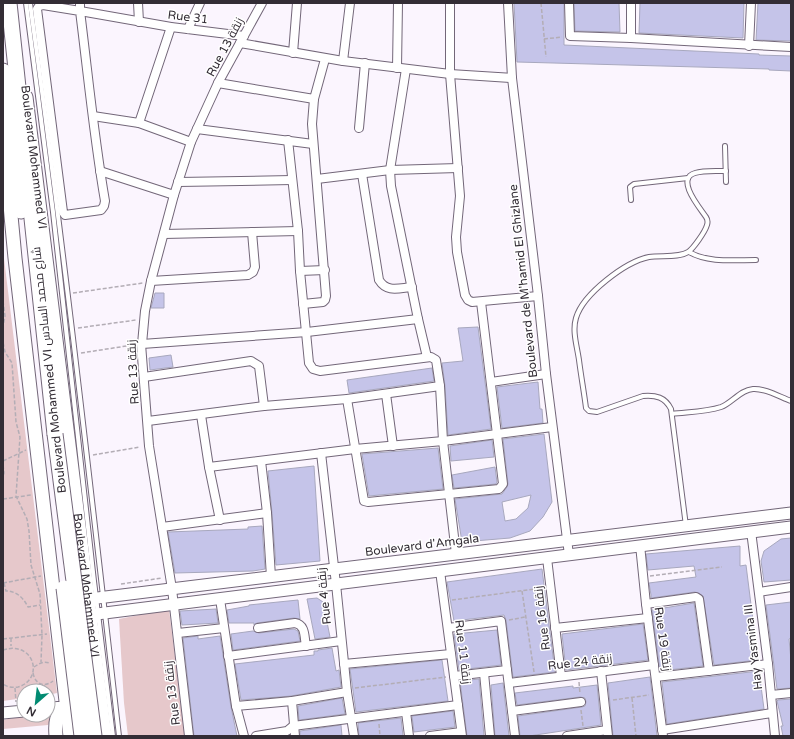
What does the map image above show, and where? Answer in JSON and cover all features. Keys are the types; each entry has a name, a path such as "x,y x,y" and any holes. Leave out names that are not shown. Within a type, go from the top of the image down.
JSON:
{"highway":[{"name":"Boulevard Mohammed VI شارع محمد السادس","path":"9,5 46,438 104,735"},
{"name":"Boulevard Mohammed VI شارع محمد السادس","path":"3,72 20,200 81,736"}],"main road":[{"name":"Boulevard Mohammed VI","path":"9,5 23,72 98,614 101,705 104,735"},
{"path":"46,438 52,574 70,736"},
{"path":"56,736 55,725 57,718 62,710 68,708"}],"street":[{"path":"138,3 139,22"},
{"path":"188,29 200,3"},
{"name":"Rue 13 زنقة","path":"189,736 172,589 149,446 141,344 151,281 174,195 191,142 218,83 262,3"},
{"path":"293,52 297,3"},
{"path":"343,61 350,3"},
{"path":"396,68 398,3"},
{"path":"450,3 450,74 460,196 456,237 457,252 465,295 468,300 472,302 538,296"},
{"name":"Boulevard de M'hamid El Ghizlane","path":"508,3 512,78 552,427 569,555"},
{"path":"569,3 570,36 791,47"},
{"path":"631,3 631,38"},
{"path":"749,46 751,3"},
{"name":"Rue 31","path":"100,170 105,201 101,210 64,214 37,9 39,6 80,7 139,22 188,29 325,59 450,74 512,78"},
{"path":"80,7 100,170 174,195"},
{"path":"139,123 172,27"},
{"path":"303,304 323,302 326,296 312,124 314,100 325,59"},
{"path":"359,128 364,63"},
{"path":"406,69 390,170 391,186 427,357"},
{"path":"218,83 314,100"},
{"path":"93,116 139,123 191,142"},
{"path":"197,129 313,144"},
{"path":"288,140 298,231 300,271 309,363 313,369 317,370 431,356 436,360 440,386 443,441 456,554"},
{"path":"317,179 390,170 458,168"},
{"path":"362,174 379,280 383,286 388,289 412,287"},
{"path":"178,182 292,180"},
{"path":"164,234 298,231"},
{"path":"151,281 248,275 253,272 255,267 252,232"},
{"path":"300,271 325,270"},
{"path":"347,399 364,501 368,502 495,489 502,486 481,302"},
{"path":"141,344 307,332 418,319"},
{"path":"144,377 252,362 259,366 264,406"},
{"path":"491,382 546,374"},
{"path":"148,421 264,406 347,399 440,386"},
{"path":"386,394 393,446"},
{"path":"201,415 209,467 220,520"},
{"path":"209,467 355,449 443,441 552,427"},
{"name":"Rue 4 زنقة","path":"321,453 341,641 354,736"},
{"path":"261,461 267,512 270,577"},
{"path":"162,527 220,520 267,512"},
{"name":"Boulevard d'Amgala","path":"55,603 791,513"},
{"path":"686,526 687,540"},
{"path":"57,619 791,527"},
{"name":"Hay Yasmina III","path":"751,531 768,664 775,736"},
{"name":"Rue 19 زنقة","path":"640,545 646,604 663,733"},
{"name":"Rue 16 زنقة","path":"547,558 561,676"},
{"name":"Rue 11 زنقة","path":"440,571 461,734"},
{"path":"759,592 791,587"},
{"path":"646,604 696,597 699,599 709,671"},
{"path":"220,599 236,706 244,736"},
{"path":"555,628 648,618"},
{"path":"448,628 501,621 515,736"},
{"path":"258,628 295,623 299,624 303,629 306,646"},
{"path":"178,633 224,628"},
{"path":"228,656 341,641"},
{"path":"344,664 451,654"},
{"path":"656,678 768,664"},
{"name":"Rue 24 زنقة","path":"509,683 654,665"},
{"path":"454,676 507,670"},
{"path":"567,736 608,733 601,672"},
{"path":"484,673 490,736"},
{"path":"236,706 292,701 347,690"},
{"path":"771,695 791,693"},
{"path":"292,701 295,736"},
{"path":"512,710 581,702"},
{"path":"56,708 101,705"},
{"path":"256,736 287,731 293,726 352,720 378,715 458,705"},
{"path":"3,713 16,712"},
{"path":"406,712 409,736"},
{"path":"663,733 772,714"},
{"path":"430,736 461,734"},
{"path":"81,736 104,735"}],"lane":[{"path":"26,3 53,212 96,599"},
{"path":"30,3 76,354 87,456 96,599"},
{"path":"726,146 726,182"},
{"path":"686,526 671,409 667,402 654,396 643,396 596,412 589,411 586,408 574,327 578,312 587,300 604,282 621,268 648,258 688,252 707,227 708,222 687,188 688,178 691,174 696,172 726,171"},
{"path":"631,200 630,187 632,184 688,178"},
{"path":"688,252 709,259 756,260"},
{"path":"672,414 722,407 744,392 753,389 762,390 791,401"},
{"path":"98,614 104,735"},
{"path":"98,614 119,736"}],"path":[{"path":"541,3 546,57"},
{"path":"544,39 570,36"},
{"path":"68,294 151,281"},
{"path":"3,301 5,316 3,326 3,342 5,352 12,363 16,422 20,437 16,496 26,519 29,531 31,565 40,594 42,635 41,662"},
{"path":"72,329 144,319"},
{"path":"76,354 141,344"},
{"path":"3,461 19,454 46,438"},
{"path":"87,456 149,446"},
{"path":"3,465 3,476"},
{"path":"3,499 19,496"},
{"path":"643,577 722,567"},
{"path":"40,605 28,607 21,596 12,591 6,590 3,583 52,574"},
{"path":"444,601 550,587"},
{"path":"522,591 535,680"},
{"path":"501,621 526,617"},
{"path":"3,639 59,634"},
{"path":"11,638 11,647"},
{"path":"3,650 11,647 22,649 31,657 34,667 33,673 29,680 23,686 15,688 3,684"},
{"path":"34,667 41,662 46,661 51,663"},
{"path":"33,673 36,681 40,683"},
{"path":"347,690 454,676"},
{"path":"51,683 56,677"},
{"path":"604,702 659,694"},
{"path":"632,698 636,736"},
{"path":"378,715 380,736"}],"shaded area":[{"path":"3,250 56,683 16,683 16,699 3,701"},
{"path":"169,609 185,736 128,736 124,703 119,619"},
{"path":"16,718 16,723 49,723 48,725 3,729 3,720"}],"building":[{"path":"514,3 564,3 564,45 791,56 791,71 769,69 517,62"},
{"path":"574,3 619,3 620,32 575,31"},
{"path":"640,3 744,3 743,38 639,33"},
{"path":"758,3 791,3 791,41 756,40"},
{"path":"155,293 164,293 164,308 151,308"},
{"path":"478,327 491,429 448,435 442,363 463,361 458,328"},
{"path":"171,355 173,367 150,370 149,358"},
{"path":"432,368 434,381 349,393 347,380"},
{"path":"538,382 540,409 542,409 543,423 502,428 497,387"},
{"path":"544,434 552,502 543,517 530,531 510,538 462,542 455,499 502,494 508,484 503,439","holes":["531,495 528,508 516,519 505,521 502,502"]},
{"path":"492,440 494,457 451,461 450,446"},
{"path":"438,448 443,489 369,496 362,454"},
{"path":"314,466 320,561 276,565 268,471"},
{"path":"495,467 496,484 454,488 452,475"},
{"path":"262,526 265,569 253,571 175,573 168,532 248,529 248,527"},
{"path":"791,538 791,580 764,582 761,561 764,551 781,539"},
{"path":"740,546 740,566 746,565 758,660 714,665 703,596 695,592 651,598 649,583 696,577 694,566 648,570 646,554"},
{"path":"542,569 555,672 513,677 506,620 504,615 454,621 447,582"},
{"path":"317,598 323,602 330,637 315,639 307,599"},
{"path":"298,600 300,619 294,618 257,623 254,625 254,623 229,623 227,610 249,605"},
{"path":"791,602 791,638 789,639 791,688 777,689 766,605"},
{"path":"694,603 703,666 660,671 652,610"},
{"path":"216,609 218,623 182,625 180,611"},
{"path":"643,624 648,660 566,670 562,634"},
{"path":"294,629 298,631 300,641 233,650 231,634 253,631 259,633"},
{"path":"497,630 501,665 459,670 454,634"},
{"path":"198,636 198,639 220,636 237,736 194,736 183,638"},
{"path":"332,648 336,671 339,670 341,687 291,696 241,700 235,664 314,655 314,651"},
{"path":"442,660 448,701 356,712 350,669"},
{"path":"759,671 764,709 667,724 662,682"},
{"path":"650,677 657,736 613,736 608,683"},
{"path":"479,679 484,736 467,736 460,681"},
{"path":"503,683 509,736 495,736 491,685"},
{"path":"597,685 601,725 529,736 520,736 518,716 582,707 585,706 586,702 585,698 580,697 517,705 515,693 573,686 573,688"},
{"path":"342,698 345,714 299,720 298,706"},
{"path":"791,699 791,736 783,736 781,726 783,726 777,701"},
{"path":"453,711 455,727 414,732 412,716"},
{"path":"401,718 403,736 359,736 358,723"},
{"path":"341,725 342,736 300,736 300,731"}]}
